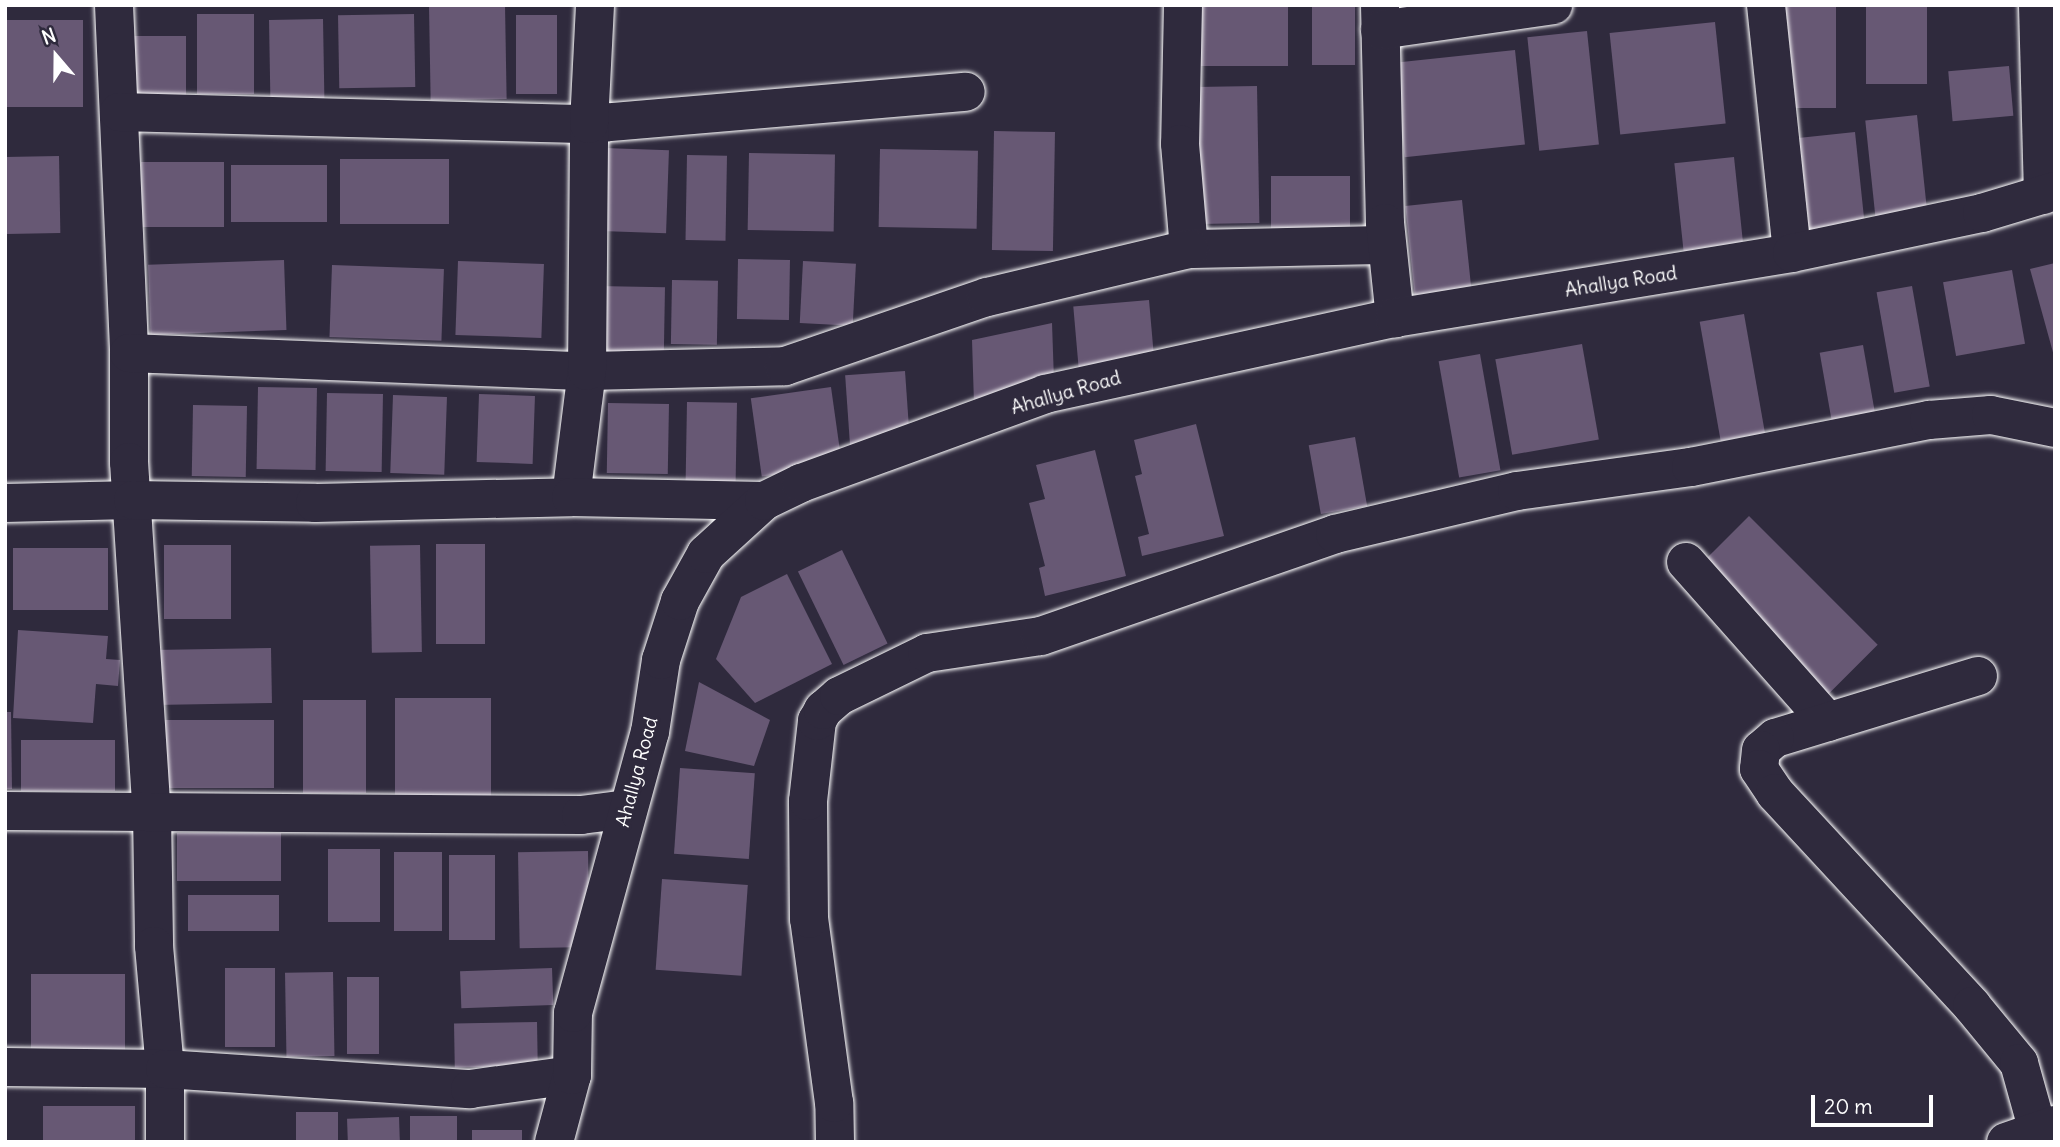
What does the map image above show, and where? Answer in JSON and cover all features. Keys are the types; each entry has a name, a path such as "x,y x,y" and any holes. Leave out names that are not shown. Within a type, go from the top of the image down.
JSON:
{"street":[{"path":"114,5 129,353 129,462 152,813 154,946 165,1069 165,1142"},
{"path":"571,497 587,371 589,124 595,5"},
{"path":"1183,5 1180,144 1189,249"},
{"path":"1395,318 1386,245 1380,17 1553,5"},
{"path":"1766,5 1792,253"},
{"path":"2038,5 2049,193"},
{"path":"119,112 589,124 966,92"},
{"name":"Ahallya Road","path":"554,1142 572,1075 573,1013 626,808 650,732 661,660 680,601 706,554 764,501 801,483 1045,394 1395,318 1792,253 1982,213 2049,193"},
{"path":"129,353 587,371 785,366 987,298 1189,249 1386,245"},
{"path":"835,1142 834,1103 809,919 808,801 817,721 823,710 839,696 927,653 1041,636 1335,534 1517,491 1691,467 1929,420 1991,415 2055,428"},
{"path":"5,503 133,500 316,503 571,497 764,501"},
{"path":"1685,562 1828,722"},
{"path":"1978,676 1775,738 1760,750 1759,769 1775,793 1972,1006 2019,1063 2033,1133"},
{"path":"5,811 581,815 626,808"},
{"path":"5,1067 165,1069 470,1089 572,1075"}],"building":[{"path":"505,5 507,99 431,100 429,6"},
{"path":"1192,5 1288,5 1288,66 1192,66"},
{"path":"1312,5 1355,5 1355,65 1312,65"},
{"path":"1775,5 1836,5 1836,108 1775,108"},
{"path":"1866,5 1927,5 1927,84 1866,84"},
{"path":"197,14 254,14 254,94 197,94"},
{"path":"414,14 415,87 339,88 338,15"},
{"path":"516,15 557,15 557,94 516,94"},
{"path":"323,19 325,111 271,112 269,20"},
{"path":"5,20 83,20 83,107 5,107"},
{"path":"1715,22 1726,123 1620,135 1610,33"},
{"path":"1587,31 1599,144 1539,151 1527,37"},
{"path":"133,36 186,36 186,105 133,105"},
{"path":"1515,50 1525,144 1405,157 1395,63"},
{"path":"2009,66 2013,116 1953,121 1948,71"},
{"path":"1257,86 1259,223 1197,224 1195,87"},
{"path":"1917,115 1928,218 1876,224 1865,120"},
{"path":"994,131 1055,132 1053,251 992,250"},
{"path":"1855,132 1865,228 1808,234 1798,138"},
{"path":"604,148 669,150 666,233 601,231"},
{"path":"880,149 978,151 977,229 879,227"},
{"path":"749,153 835,155 834,231 748,230"},
{"path":"687,155 727,156 726,241 686,240"},
{"path":"59,156 60,233 6,234 5,157"},
{"path":"1734,157 1743,246 1684,252 1674,163"},
{"path":"340,159 449,159 449,224 340,224"},
{"path":"141,162 224,162 224,227 141,227"},
{"path":"231,165 327,165 327,222 231,222"},
{"path":"1271,176 1350,176 1350,236 1271,236"},
{"path":"1462,200 1472,295 1415,301 1405,206"},
{"path":"738,259 790,260 789,320 737,319"},
{"path":"284,260 286,330 151,335 148,265"},
{"path":"458,261 544,264 541,338 455,335"},
{"path":"803,261 856,264 853,326 800,323"},
{"path":"2055,263 2055,356 2054,356 2030,269"},
{"path":"332,265 444,269 441,341 329,337"},
{"path":"2012,270 2025,344 1956,356 1943,282"},
{"path":"672,280 718,281 717,345 671,344"},
{"path":"597,286 665,287 664,357 596,356"},
{"path":"1912,286 1930,386 1894,393 1877,292"},
{"path":"1149,300 1155,367 1079,373 1073,307"},
{"path":"1744,314 1765,433 1721,441 1700,322"},
{"path":"1052,323 1054,381 974,404 972,340"},
{"path":"1582,344 1599,440 1512,455 1495,359"},
{"path":"1863,345 1876,416 1832,424 1820,353"},
{"path":"1480,354 1500,470 1459,478 1439,361"},
{"path":"905,371 910,443 850,447 845,375"},
{"path":"258,387 317,388 316,470 257,469"},
{"path":"831,387 842,465 762,477 751,398"},
{"path":"327,393 383,394 382,472 326,471"},
{"path":"479,394 535,396 533,464 477,462"},
{"path":"393,395 447,397 444,475 390,473"},
{"path":"687,402 737,403 736,487 686,486"},
{"path":"608,403 669,404 668,474 607,473"},
{"path":"193,405 247,406 246,477 192,476"},
{"path":"1196,424 1224,536 1142,556 1138,537 1149,534 1135,476 1142,474 1134,440"},
{"path":"1355,437 1367,506 1321,514 1309,445"},
{"path":"1095,450 1126,576 1045,596 1039,568 1045,566 1029,503 1045,499 1036,465"},
{"path":"1749,516 1878,645 1825,698 1696,569"},
{"path":"436,544 485,544 485,644 436,644"},
{"path":"164,545 231,545 231,619 164,619"},
{"path":"420,545 422,652 372,653 370,546"},
{"path":"13,548 108,548 108,610 13,610"},
{"path":"842,550 888,643 844,665 798,571"},
{"path":"787,574 832,664 755,703 716,659 741,597"},
{"path":"18,630 108,636 106,659 120,660 118,686 96,684 93,723 13,718"},
{"path":"271,648 272,703 154,705 153,650"},
{"path":"699,682 770,720 754,766 685,751"},
{"path":"395,698 491,698 491,798 395,798"},
{"path":"303,700 366,700 366,793 303,793"},
{"path":"5,712 11,712 12,789 5,789"},
{"path":"162,720 274,720 274,788 162,788"},
{"path":"21,740 115,740 115,791 21,791"},
{"path":"680,768 755,773 749,859 674,854"},
{"path":"177,833 281,833 281,881 177,881"},
{"path":"328,849 380,849 380,922 328,922"},
{"path":"588,851 590,947 520,948 518,852"},
{"path":"394,852 442,852 442,931 394,931"},
{"path":"449,855 495,855 495,940 449,940"},
{"path":"662,879 748,885 741,976 656,970"},
{"path":"188,895 279,895 279,931 188,931"},
{"path":"225,968 275,968 275,1047 225,1047"},
{"path":"552,968 553,1005 461,1008 460,971"},
{"path":"333,972 334,1056 286,1057 285,973"},
{"path":"31,974 125,974 125,1054 31,1054"},
{"path":"347,977 379,977 379,1054 347,1054"},
{"path":"537,1022 538,1066 455,1067 454,1023"},
{"path":"43,1106 135,1106 135,1142 43,1142"},
{"path":"296,1112 338,1112 338,1142 296,1142"},
{"path":"410,1116 457,1116 457,1142 410,1142"},
{"path":"399,1117 400,1142 348,1142 347,1119"},
{"path":"472,1130 522,1130 522,1142 472,1142"}]}
